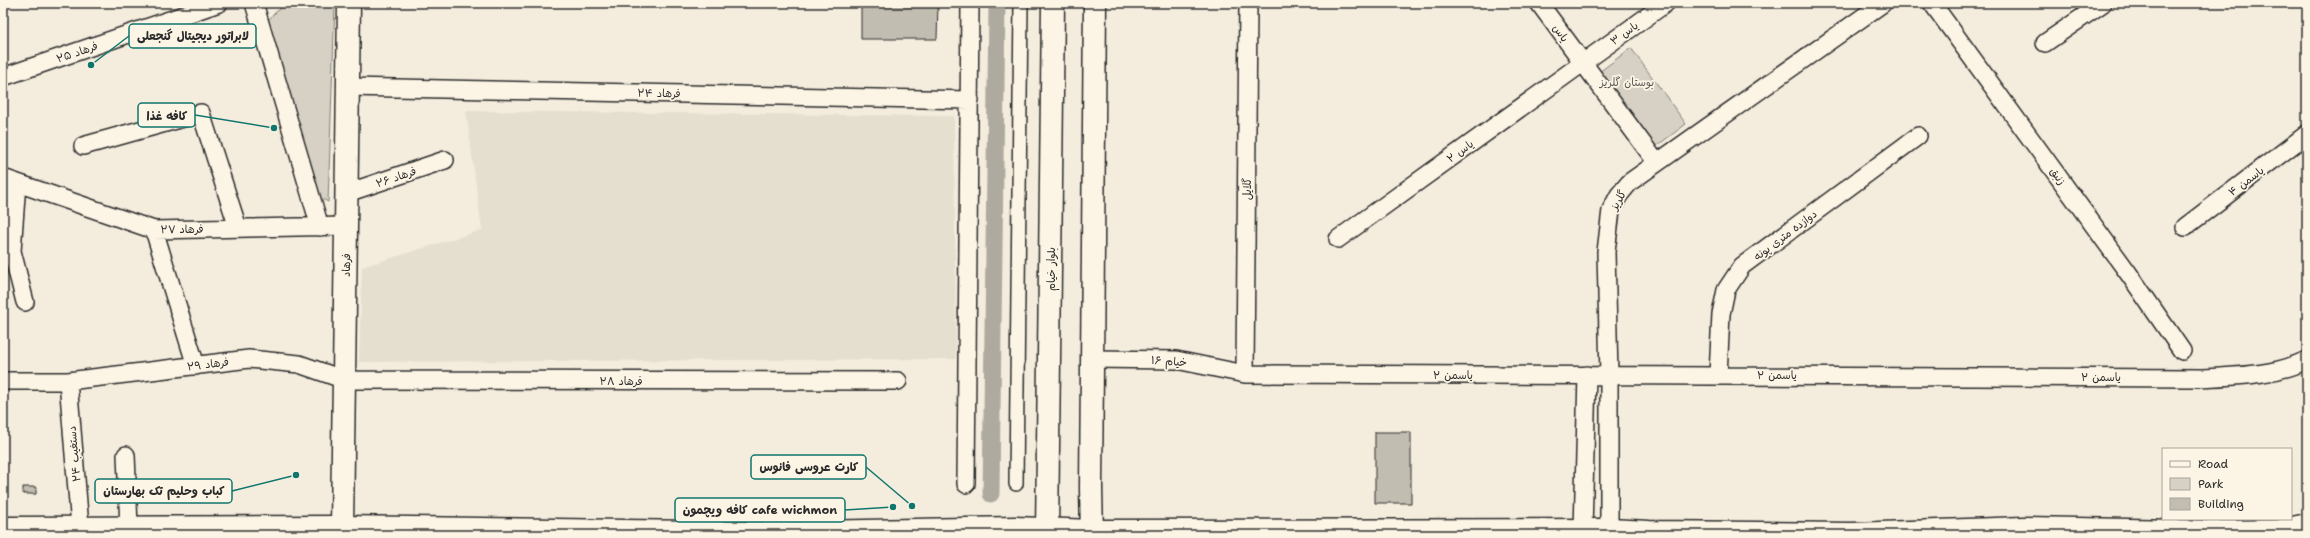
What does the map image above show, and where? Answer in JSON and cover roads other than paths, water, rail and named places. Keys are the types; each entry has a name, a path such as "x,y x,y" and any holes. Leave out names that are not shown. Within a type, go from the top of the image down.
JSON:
{"main road":[{"name":"فرهاد","path":"342,527 349,3"},
{"name":"بلوار خیام","path":"1047,532 1053,3"},
{"path":"1092,533 1094,3"},
{"path":"3,528 342,527 765,533 1609,532 1852,534 2024,528 2227,532 2280,531 2307,525"}],"street":[{"name":"فرهاد ۲۵","path":"3,77 218,3"},
{"path":"254,3 320,226"},
{"path":"966,484 970,3"},
{"path":"1016,484 1021,3"},
{"name":"گلایل","path":"1245,374 1248,3"},
{"name":"یاس","path":"1539,3 1658,163"},
{"name":"یاس ۳","path":"1583,62 1666,3"},
{"name":"گلریز","path":"1609,532 1609,375 1606,252 1611,210 1619,195 1630,182 1883,3"},
{"name":"زنبق","path":"1932,3 2129,274 2182,351"},
{"path":"2045,43 2103,3"},
{"name":"یاس ۲","path":"1338,239 1583,62"},
{"name":"فرهاد ۲۴","path":"348,87 970,100"},
{"path":"83,146 201,113 238,228"},
{"name":"یاسمن ۴","path":"2185,227 2307,134"},
{"name":"دوازده متری پونه","path":"1718,375 1721,314 1726,290 1742,266 1918,136"},
{"name":"فرهاد ۲۶","path":"347,193 445,160"},
{"path":"10,180 12,252 25,302"},
{"name":"فرهاد ۲۷","path":"10,180 154,230 346,226"},
{"path":"154,230 196,366"},
{"name":"فرهاد ۲۹","path":"3,381 68,381 248,359 299,364 344,380"},
{"name":"خیام ۱۶","path":"1092,359 1176,360 1245,374"},
{"name":"یاسمن ۲","path":"1245,374 2200,378 2252,375 2297,365 2307,360"},
{"path":"1583,533 1587,376"},
{"name":"فرهاد ۲۸","path":"344,380 898,381"},
{"name":"دستغیب ۲۴","path":"68,381 80,527"},
{"path":"126,456 129,527"}],"waterway":[{"path":"991,494 997,3"}],"place":[{"name":"لابراتور دیجیتال گنجعلی","path":"91,65"},
{"name":"کافه غذا","path":"274,128"},
{"name":"کباب وحلیم تک بهارستان","path":"296,475"},
{"name":"کارت عروسی فانوس","path":"912,506"},
{"name":"کافه ویچمون cafe wichmon","path":"893,507"}],"park label":[{"name":"بوستان گلریز","path":"1627,82"}]}
